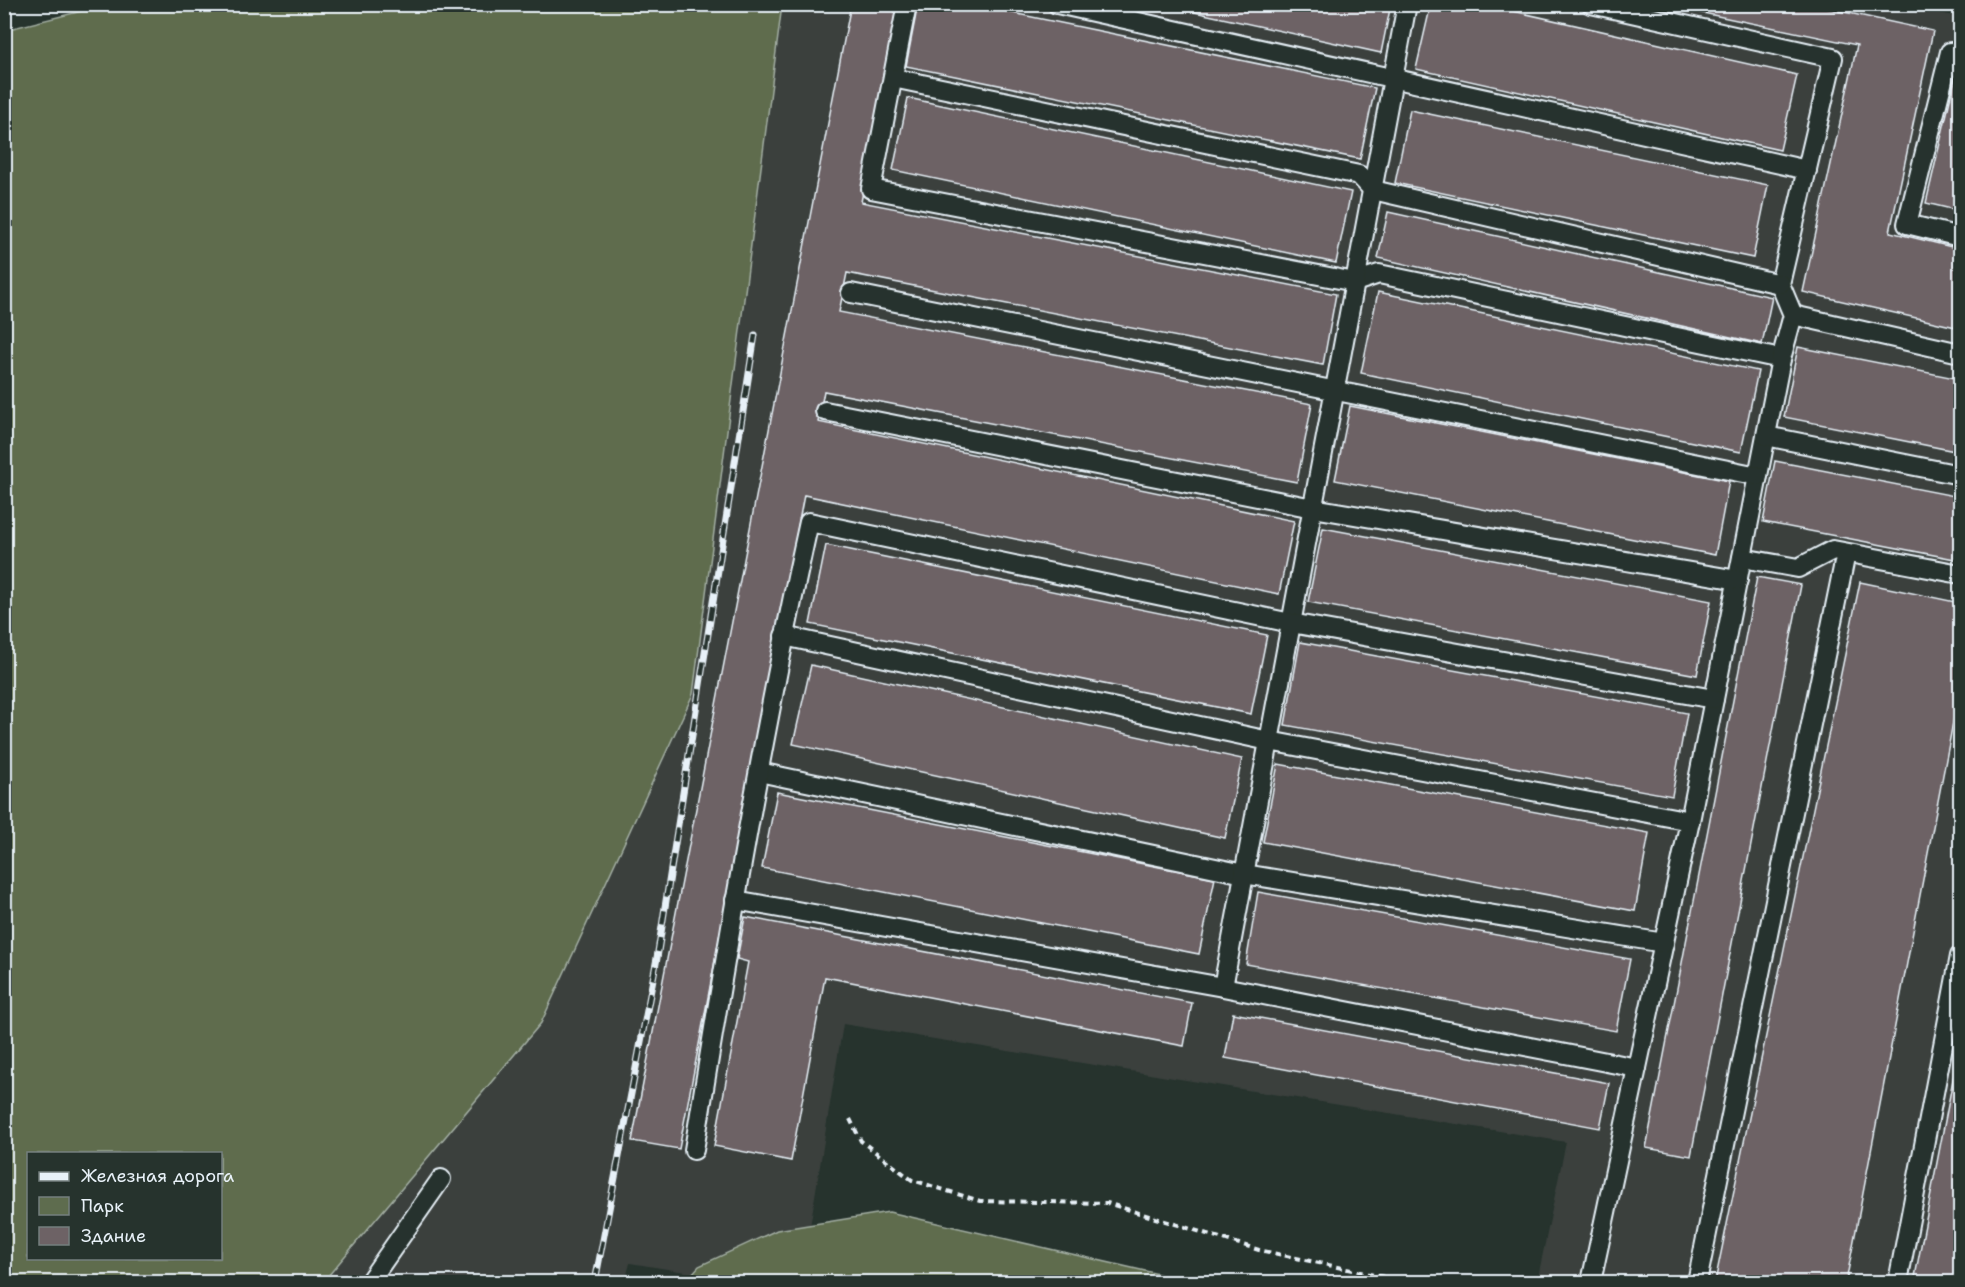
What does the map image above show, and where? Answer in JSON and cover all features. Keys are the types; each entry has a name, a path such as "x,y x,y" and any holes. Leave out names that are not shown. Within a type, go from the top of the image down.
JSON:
{"lane":[{"path":"907,4 871,189 1355,282 1379,274 1781,359"},
{"path":"1057,4 1807,170"},
{"path":"1223,987 1407,4"},
{"path":"1591,4 1833,57 1780,284 1793,315 1781,359 1690,821 1591,1282"},
{"path":"1950,52 1907,224 1960,237"},
{"path":"893,78 1359,175 1373,190 1780,284"},
{"path":"851,293 1758,476"},
{"path":"1793,315 1960,354"},
{"path":"825,411 1313,508 1738,580"},
{"path":"1766,435 1960,475"},
{"path":"694,1150 735,900 784,636 809,522 1292,623 1714,699"},
{"path":"1742,558 1798,568 1833,550 1960,574"},
{"path":"1696,1282 1846,553"},
{"path":"784,636 1269,741 1690,821"},
{"path":"759,772 1244,874 1664,943"},
{"path":"735,900 1223,987 1637,1068"},
{"path":"1898,1282 1960,956"},
{"path":"369,1282 441,1179"}],"path":[{"path":"850,1119 861,1141 912,1180 980,1201 1107,1203 1259,1250 1407,1282"}],"shaded area":[{"path":"185,4 1893,4 1960,17 1960,1282 1537,1282 1566,1142 843,1024 801,1282 748,1282 630,1263 625,1282 5,1282 4,31"}],"green space":[{"path":"110,4 782,5 693,694 541,1023 323,1282 5,1282 5,30"},
{"path":"889,1212 1193,1282 685,1282 699,1266 777,1230"}],"building":[{"path":"851,4 899,4 861,202 1336,294 1323,365 847,273 839,312 1312,404 1297,482 824,391 818,422 1294,521 1279,594 804,495 679,1149 632,1141"},
{"path":"918,4 969,4 1375,88 1360,159 906,66"},
{"path":"1158,4 1391,4 1381,53"},
{"path":"1431,4 1482,4 1797,75 1780,150 1416,69"},
{"path":"1660,4 1807,4 1933,31 1890,232 1960,249 1960,328 1803,292 1857,45"},
{"path":"1960,57 1960,211 1926,203"},
{"path":"908,98 1351,192 1336,263 893,170"},
{"path":"1410,110 1768,185 1753,258 1395,183"},
{"path":"1388,212 1772,297 1762,344 1378,258"},
{"path":"1378,292 1758,371 1741,452 1361,373"},
{"path":"1798,347 1960,379 1960,452 1784,417"},
{"path":"1350,406 1729,481 1715,555 1335,480"},
{"path":"1775,461 1960,497 1960,560 1763,522"},
{"path":"1323,528 1711,601 1697,675 1308,602"},
{"path":"826,545 1267,635 1251,714 810,624"},
{"path":"1757,577 1801,585 1691,1156 1646,1148"},
{"path":"1860,582 1960,603 1960,686 1846,1282 1715,1282"},
{"path":"1300,642 1687,713 1672,796 1285,725"},
{"path":"811,665 1242,759 1225,838 793,744"},
{"path":"1278,764 1649,833 1635,911 1263,842"},
{"path":"777,792 1215,878 1199,954 762,868"},
{"path":"1258,892 1630,959 1616,1031 1246,964"},
{"path":"745,917 1192,1003 1184,1046 825,977 791,1161 714,1146 748,962 737,959"},
{"path":"1233,1013 1609,1083 1600,1128 1225,1058"},
{"path":"1960,1043 1960,1282 1914,1282"}],"railway":[{"path":"595,1282 657,958 755,335"}]}
